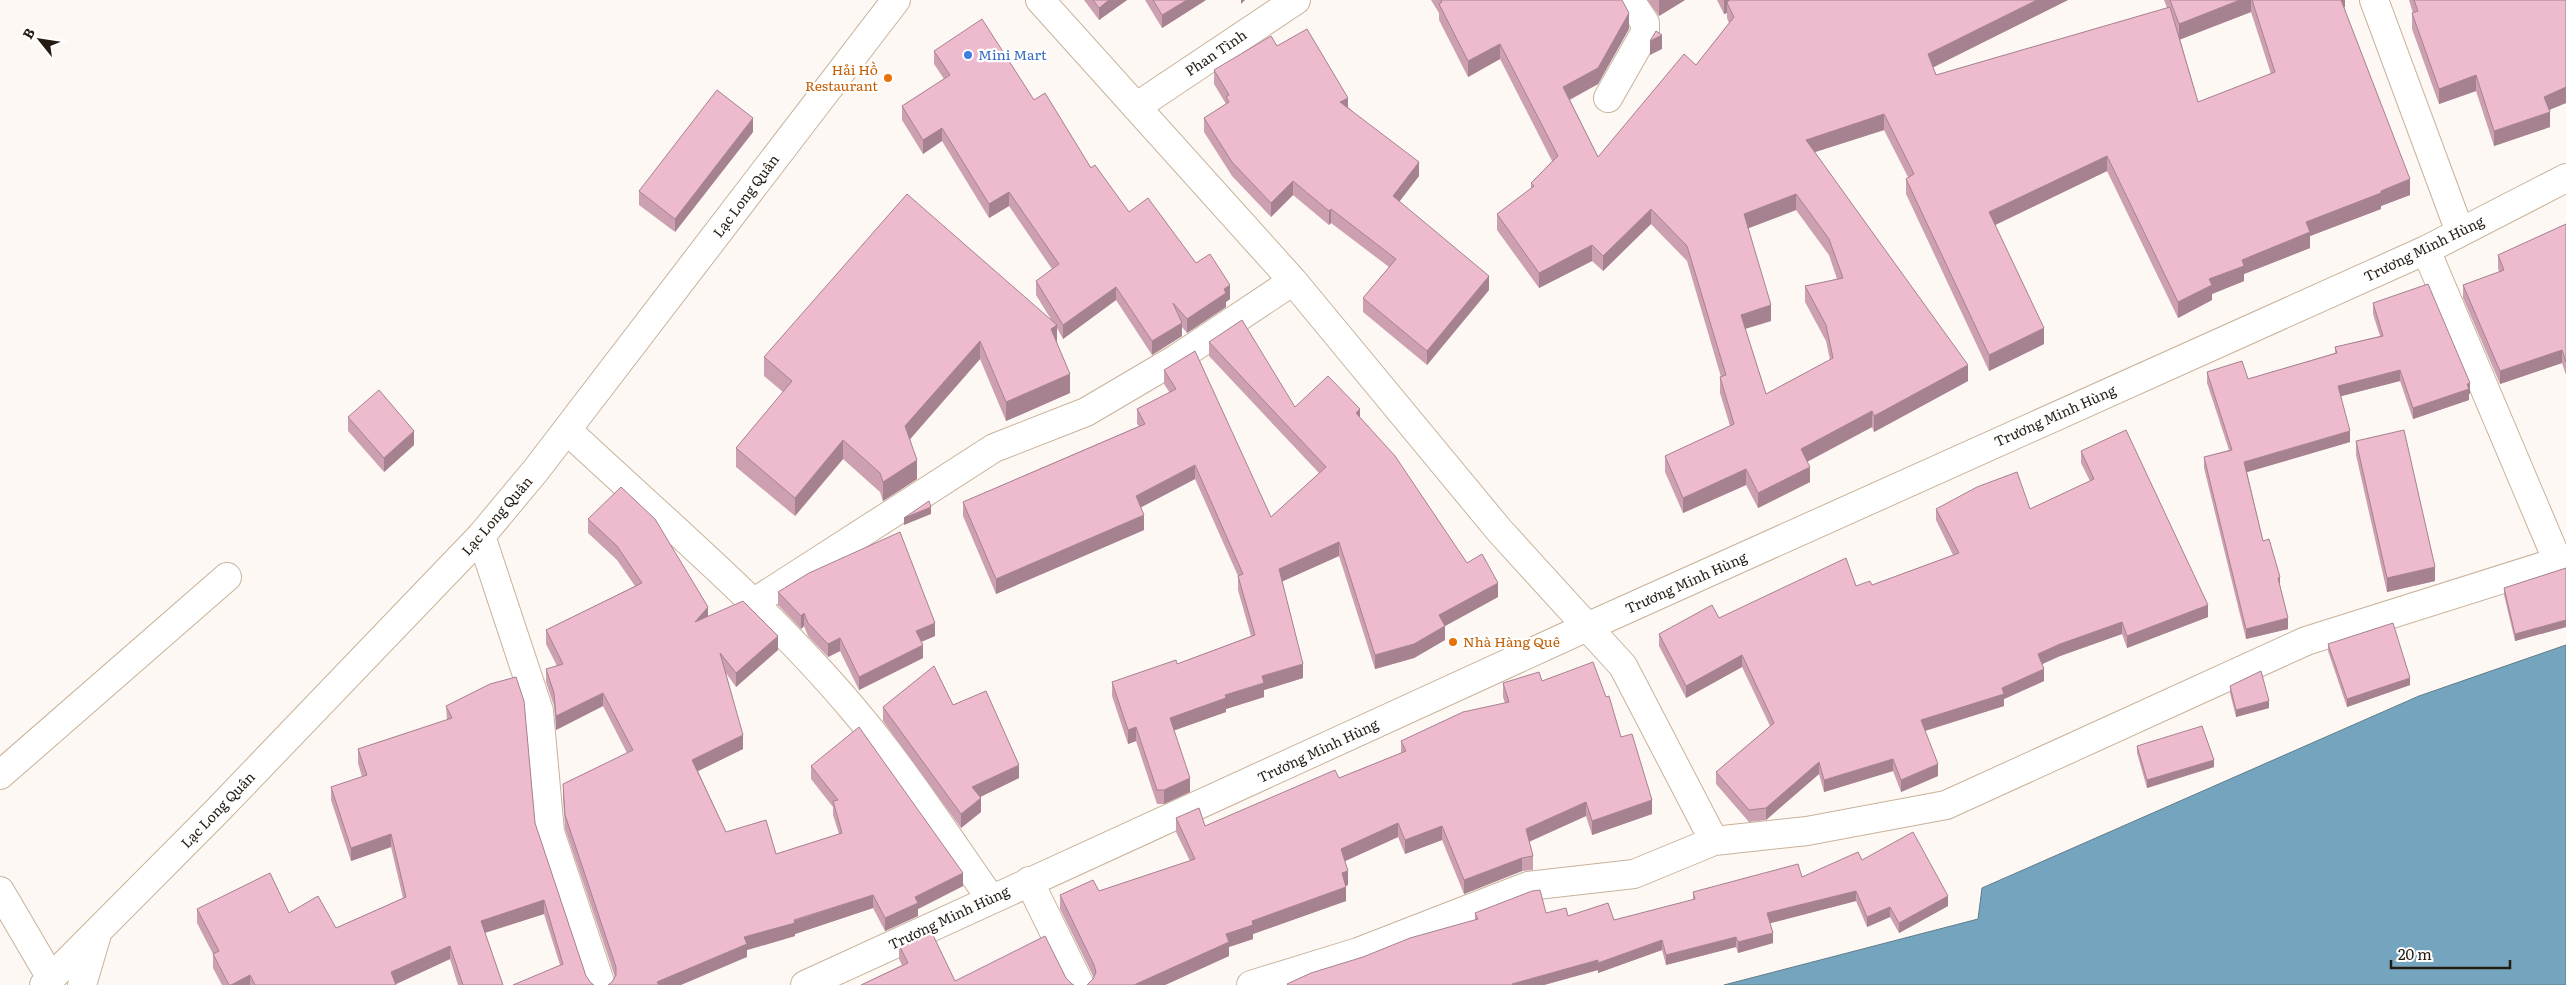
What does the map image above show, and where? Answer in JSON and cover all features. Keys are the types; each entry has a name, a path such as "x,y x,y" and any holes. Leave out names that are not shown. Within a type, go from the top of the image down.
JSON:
{"street":[{"name":"Lạc Long Quân","path":"47,982 98,933 481,536 567,430 896,0"},
{"path":"1040,0 1293,281 1499,530 1623,666 1714,841"},
{"name":"Phan Tình","path":"1136,107 1296,0"},
{"path":"1608,98 1645,32 1645,23 1630,0"},
{"path":"2374,0 2460,232"},
{"name":"Trương Minh Hùng","path":"805,985 991,898 1146,831 1587,627 2426,250 2566,178"},
{"path":"1252,985 1358,952 1528,886 1634,874 1714,841 1807,831 1946,805 2306,641 2562,560 2426,250"},
{"path":"753,604 994,448 1086,412 1176,359 1293,281"},
{"path":"567,430 753,604 820,671 877,738 991,898"},
{"path":"481,536 538,711 550,832 601,985"},
{"path":"0,775 227,577"},
{"path":"1029,881 1080,985"},
{"path":"0,891 47,982"},
{"path":"82,985 98,933"}],"water":[{"path":"2566,645 2566,985 1724,985 1978,919 1982,888 2419,696"}],"building":[{"path":"1093,0 1109,0 1099,8"},
{"path":"1153,0 1187,0 1162,15"},
{"path":"1441,0 1622,0 1629,13 1598,68 1563,87 1598,157 1684,54 1696,65 1734,17 1727,3 1729,0 2037,0 1928,54 1936,75 2170,7 2198,102 2275,72 2252,0 2341,0 2410,179 2381,191 2381,193 2306,222 2310,232 2242,260 2244,266 2209,279 2212,285 2178,302 2107,156 1989,212 2044,328 1989,355 1906,179 1914,174 1884,114 1806,140 1968,365 1874,416 1872,411 1801,449 1810,467 1758,493 1746,469 1683,498 1665,456 1734,424 1720,377 1726,375 1687,246 1651,209 1603,256 1592,245 1539,273 1497,214 1534,186 1531,183 1558,156 1500,44 1468,61 1439,4 1442,2","holes":["1796,194 1829,239 1843,278 1805,286 1826,325 1833,358 1766,394 1741,315 1771,305 1744,214"]},
{"path":"2170,0 2240,0 2179,24"},
{"path":"2414,0 2566,0 2566,87 2544,97 2550,112 2494,131 2476,75 2439,89 2412,13 2418,11"},
{"path":"982,19 1034,100 1045,93 1091,168 1095,165 1129,212 1148,198 1196,263 1210,254 1230,285 1224,289 1226,293 1187,319 1173,303 1182,323 1152,341 1116,287 1063,325 1036,281 1059,264 1009,192 989,204 942,128 923,140 902,106 950,75 934,51"},
{"path":"1307,29 1348,98 1340,102 1419,162 1393,196 1489,276 1427,351 1363,298 1396,259 1331,209 1329,211 1293,181 1271,203 1232,162 1204,118 1229,102 1226,97 1229,95 1214,70 1271,36 1277,46"},
{"path":"1656,31 1662,35 1650,41"},
{"path":"717,90 753,118 675,219 639,191"},
{"path":"907,194 1057,325 1051,329 1070,374 1006,402 980,341 905,426 917,460 883,482 880,473 843,440 795,498 736,448 792,381 764,357"},
{"path":"2566,224 2566,362 2562,350 2500,371 2463,285 2504,270 2498,255"},
{"path":"2428,284 2470,383 2467,384 2469,389 2413,408 2400,370 2338,386 2350,431 2244,462 2263,541 2269,539 2280,577 2278,578 2288,618 2246,629 2204,457 2232,450 2207,372 2242,361 2248,379 2337,353 2335,347 2383,336 2373,303"},
{"path":"1242,320 1295,407 1328,376 1360,409 1356,413 1395,456 1467,563 1482,554 1498,583 1439,615 1445,626 1414,644 1375,655 1339,542 1279,569 1303,664 1262,676 1264,683 1225,695 1226,698 1170,718 1190,778 1164,790 1157,790 1136,727 1128,730 1112,682 1176,660 1177,664 1255,635 1238,576 1243,574 1195,465 1136,496 1144,515 996,579 963,502 1145,424 1137,409 1176,389 1164,370 1195,351 1271,517 1326,467 1209,342"},
{"path":"379,390 414,431 384,458 348,417"},
{"path":"2126,430 2208,605 2127,636 2122,622 2060,644 2038,654 2044,669 2002,688 2004,694 1921,720 1938,764 1901,780 1893,759 1824,780 1819,762 1766,808 1749,810 1716,772 1774,723 1742,655 1686,686 1659,634 1712,605 1719,618 1846,558 1856,586 1870,581 1872,585 1959,553 1936,509 1977,487 2017,472 2030,509 2094,479 2081,451"},
{"path":"2404,430 2435,567 2387,578 2356,441"},
{"path":"621,487 655,519 708,607 695,622 743,601 778,636 736,673 720,653 743,735 692,760 726,832 766,820 776,854 842,833 833,801 838,800 811,766 859,727 963,873 915,897 918,903 885,918 873,895 794,920 795,923 744,937 747,944 657,982 659,985 608,985 616,975 616,967 565,815 563,784 633,750 603,693 556,716 554,693 546,669 563,664 546,630 642,583 617,546 588,519"},
{"path":"929,501 931,507 904,518"},
{"path":"900,532 935,623 916,631 923,645 859,677 840,638 828,644 808,623 804,613 801,616 778,592 809,573"},
{"path":"2566,568 2566,620 2515,634 2504,588"},
{"path":"2393,623 2410,678 2347,699 2328,644"},
{"path":"1593,662 1606,697 1609,696 1621,737 1632,734 1652,800 1592,821 1586,802 1526,829 1533,856 1522,858 1464,880 1442,826 1405,840 1398,823 1341,849 1348,871 1342,873 1346,887 1252,921 1253,925 1226,934 1229,942 1134,985 1087,985 1093,979 1096,972 1094,965 1060,895 1093,880 1099,891 1195,859 1176,818 1199,808 1205,826 1335,770 1339,778 1406,751 1401,741 1463,712 1509,702 1503,683 1539,672 1542,681"},
{"path":"934,666 953,705 986,691 1019,765 972,787 981,798 961,814 883,707"},
{"path":"2261,671 2269,701 2236,710 2230,686"},
{"path":"516,677 524,701 535,823 586,976 594,985 513,985 563,964 544,900 481,921 503,985 463,985 450,946 391,972 396,985 255,985 250,975 229,985 213,954 219,951 197,909 270,873 289,913 318,896 336,928 406,897 391,834 351,848 331,787 367,775 358,749 452,718 446,706 490,684"},
{"path":"2202,726 2214,760 2147,780 2137,746"},
{"path":"1913,832 1948,896 1899,923 1890,907 1867,917 1856,891 1767,913 1773,933 1738,942 1736,937 1666,955 1662,940 1598,963 1598,960 1513,985 1287,984 1311,973 1363,957 1410,938 1478,919 1475,913 1532,891 1540,890 1546,913 1566,908 1568,916 1608,903 1614,920 1695,899 1693,892 1798,864 1802,877 1858,852 1862,860"},
{"path":"931,931 955,981 1045,936 1066,978 1074,985 861,985 908,963 899,945"}],"place":[{"name":"Mini Mart","path":"968,55"},
{"name":"Hải Hồ Restaurant","path":"888,78"},
{"name":"Nhà Hàng Quê","path":"1453,642"}]}
